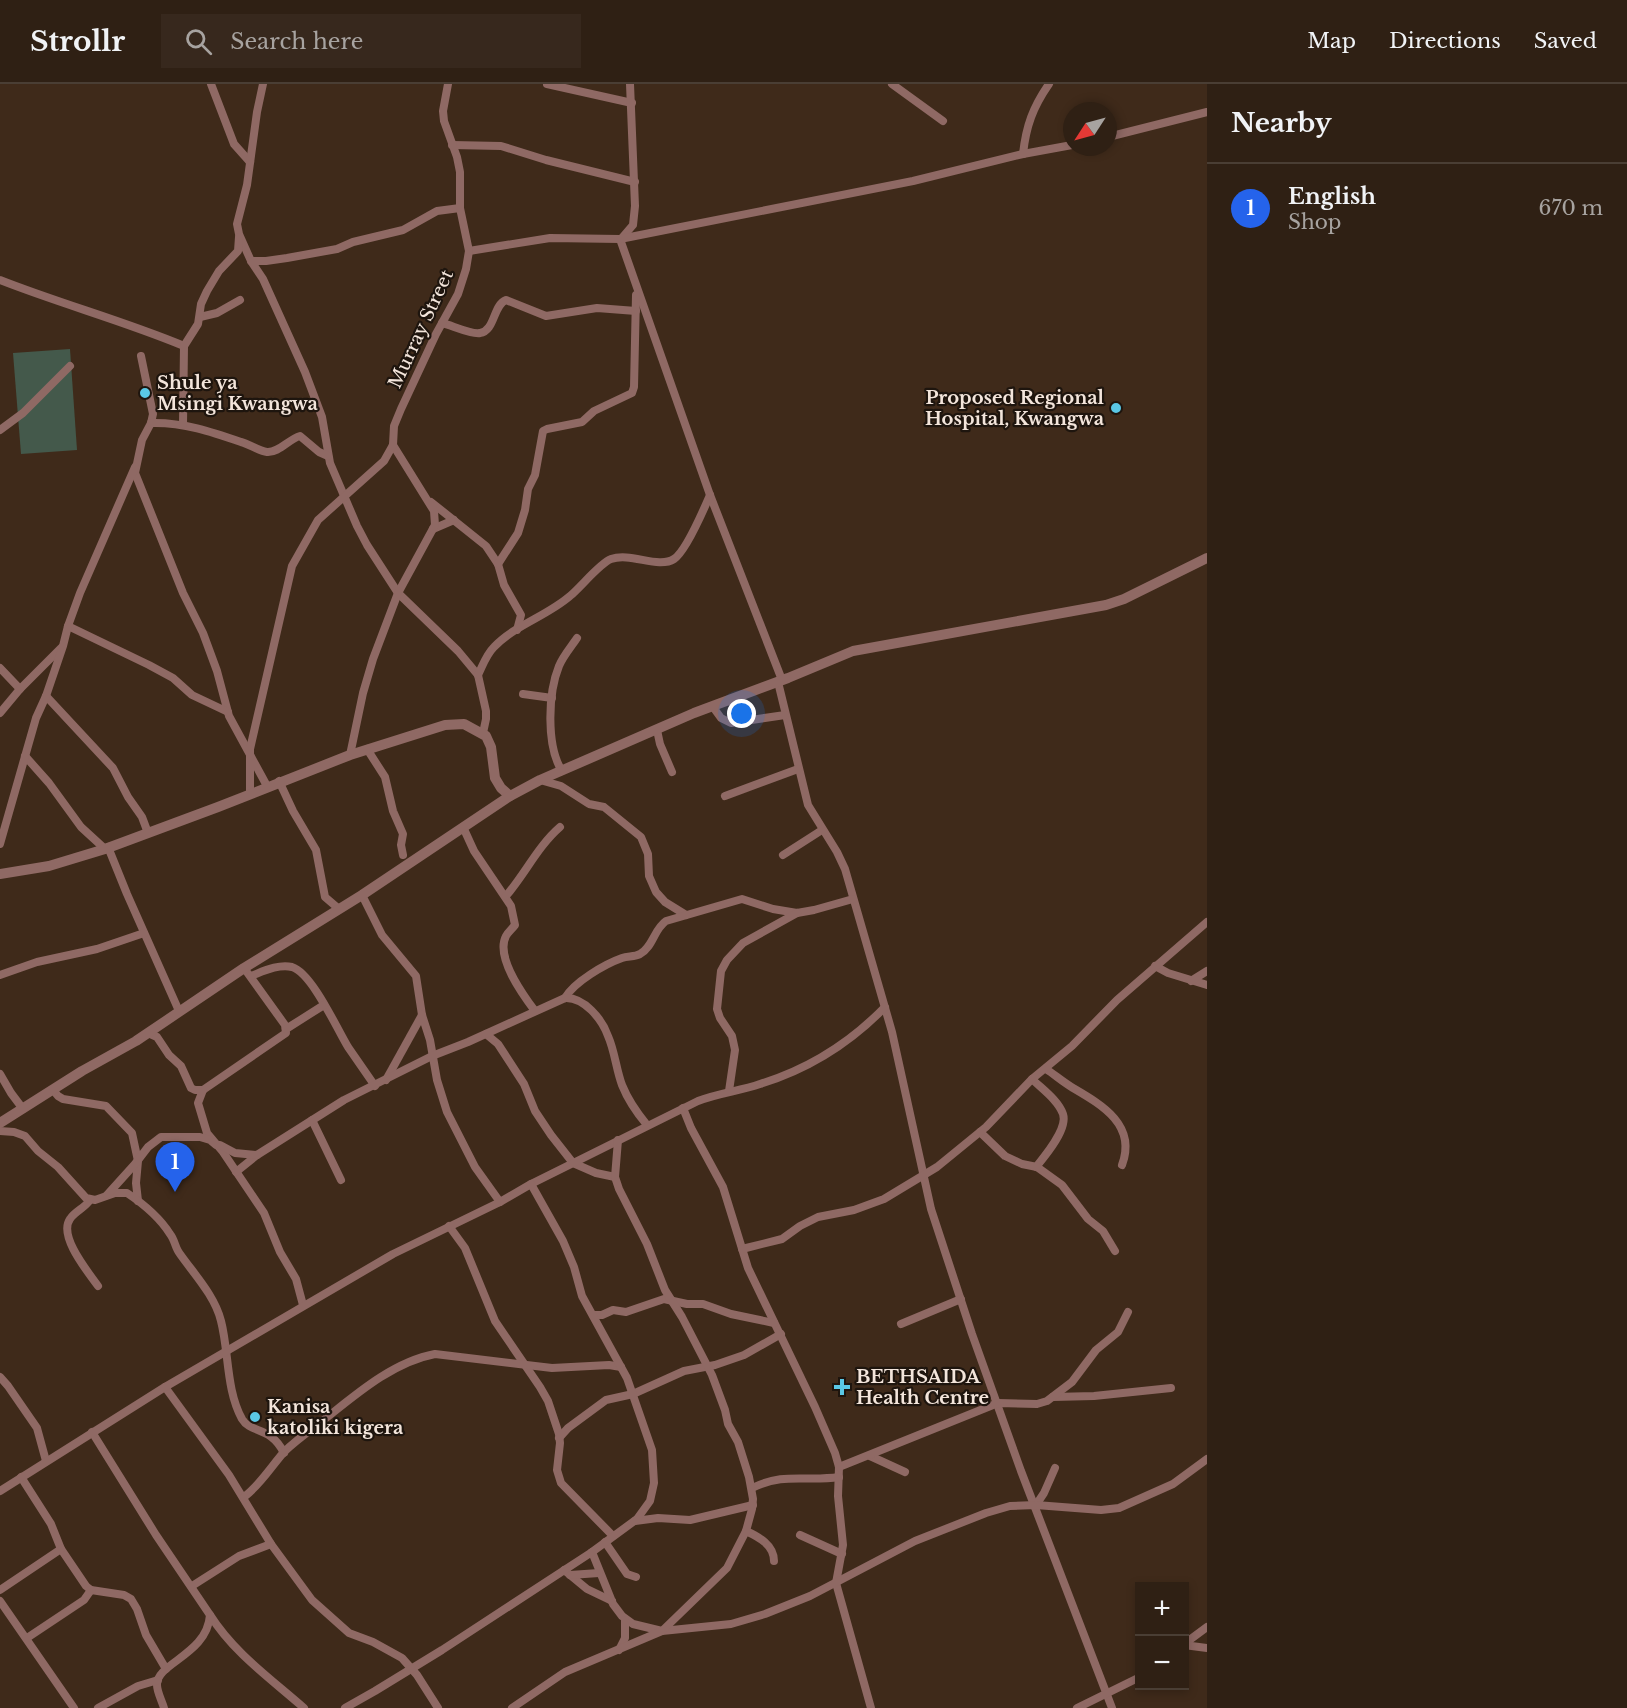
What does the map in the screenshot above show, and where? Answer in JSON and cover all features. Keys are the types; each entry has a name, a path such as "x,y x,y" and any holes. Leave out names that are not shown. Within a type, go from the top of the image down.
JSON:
{"street":[{"path":"211,84 234,144 250,162"},
{"path":"263,84 248,185 237,224 239,234 251,261 263,279 305,372 322,417 328,456 367,545 399,593 458,651 478,675 486,711 483,732"},
{"path":"547,84 632,103"},
{"path":"620,239 633,225 635,182 630,84"},
{"path":"892,84 943,121"},
{"path":"1023,154 1026,130 1049,84"},
{"name":"Murray Street","path":"250,793 250,756 259,705 292,566 315,524 384,461 393,445 394,426 462,282 469,251 460,208 460,172 443,111 445,85"},
{"path":"1117,134 1207,112"},
{"path":"452,144 482,144 508,148 635,182"},
{"path":"469,251 550,238 620,239 913,181 1063,147"},
{"path":"251,261 266,261 337,249 353,242 403,230 437,211 460,208"},
{"path":"183,425 184,346 200,316 207,291 219,271 238,251 239,234"},
{"path":"620,239 710,495 780,681 785,714 808,805 842,861 885,1007 931,1209 961,1299 1021,1471 1036,1505 1112,1708"},
{"path":"0,280 78,309 138,327 184,346"},
{"path":"498,564 518,533 528,489 535,476 543,431 582,422 594,411 632,393 636,289"},
{"path":"200,316 217,313 240,300"},
{"path":"442,323 473,333 482,333 488,330 503,300 546,316 597,308 636,311"},
{"path":"0,844 36,718 46,696 68,626 135,466 142,440 151,423 152,405 141,356"},
{"path":"0,430 23,413 70,366"},
{"path":"151,423 183,425 231,438 266,452 275,450 300,436 319,452 328,456"},
{"path":"350,755 363,693 399,593 433,529 435,519 434,511 393,445"},
{"path":"135,466 135,473 183,593 203,633 217,671 228,712 267,786"},
{"path":"478,675 488,654 505,637 570,597 609,560 631,557 662,562 671,561 679,555 710,495"},
{"path":"426,498 482,542 498,564 504,585 528,624"},
{"path":"433,529 454,520"},
{"path":"0,1123 82,1071 148,1033 179,1011 248,972 510,796 540,780 853,651 1106,605 1124,599 1207,558"},
{"path":"517,630 521,616"},
{"path":"68,626 149,665 173,678 192,695 228,712"},
{"path":"562,771 556,759 552,734 552,698 559,666 577,638"},
{"path":"0,713 20,688 63,646"},
{"path":"0,668 20,688"},
{"path":"523,694 552,698"},
{"path":"46,696 113,768 128,797 142,817 148,833"},
{"path":"713,707 721,718 730,723 785,714"},
{"path":"0,874 49,866 106,848 350,755 445,724 464,724 483,732 491,747 495,778 510,796"},
{"path":"657,730 660,744 672,772"},
{"path":"367,749 385,777 393,811 403,834 401,844 403,855"},
{"path":"25,756 49,783 81,826 106,848 179,1011"},
{"path":"725,796 798,769"},
{"path":"540,780 567,789 589,804 604,807 641,837 648,854 649,876 656,892 665,903 686,915"},
{"path":"279,781 293,811 316,850 325,897 339,909"},
{"path":"463,827 478,858 511,906 515,923 505,938 504,957 535,1011"},
{"path":"506,896 547,840 560,827"},
{"path":"783,855 822,830"},
{"path":"362,895 382,935 416,976 422,1015 447,1112 475,1167 500,1202"},
{"path":"565,998 574,986 609,965 641,953 664,922 742,899 773,909 797,913"},
{"path":"729,1091 735,1050 732,1036 717,1009 721,971 727,960 743,942 797,913 854,899"},
{"path":"742,1250 782,1239 818,1217 854,1210 884,1199 925,1175 980,1132 1032,1079 1046,1070 1072,1046 1117,1000 1207,922"},
{"path":"0,975 37,962 97,949 144,933"},
{"path":"1155,966 1207,985"},
{"path":"248,972 272,968 292,968 311,984 349,1048 375,1086"},
{"path":"1191,981 1207,971"},
{"path":"248,972 286,1029"},
{"path":"236,1172 257,1155 345,1100 432,1056 565,998 573,998 586,1005 604,1028 623,1088 647,1125"},
{"path":"257,1155 235,1153 216,1145 207,1133 198,1103 203,1090 255,1052 283,1035 286,1029 324,1005"},
{"path":"0,1491 165,1387 393,1254 683,1108 711,1096 759,1085 819,1059 849,1040 885,1007"},
{"path":"386,1080 422,1015"},
{"path":"148,1033 157,1037 181,1066 191,1088 203,1090"},
{"path":"486,1034 498,1044 524,1084 535,1111 573,1163 596,1173 615,1177"},
{"path":"1046,1070 1105,1109 1117,1120 1124,1132 1127,1144 1122,1165"},
{"path":"0,1074 23,1109"},
{"path":"1032,1079 1056,1102 1063,1114 1064,1122 1062,1129 1036,1167"},
{"path":"53,1090 63,1099 98,1104 109,1108 133,1135 138,1161 136,1183 138,1201"},
{"path":"683,1108 691,1128 723,1187 748,1268 815,1407 839,1467 838,1496 842,1554 836,1583 871,1708"},
{"path":"312,1120 341,1180"},
{"path":"0,1131 25,1136 36,1149 63,1172 82,1195 90,1200"},
{"path":"980,1132 1005,1156 1022,1164 1036,1167 1062,1185 1090,1221 1103,1231 1115,1251"},
{"path":"107,1196 152,1143 164,1136 200,1137 210,1140 223,1152 264,1213 277,1246 296,1279 303,1305"},
{"path":"512,1708 565,1672 662,1631 723,1573 733,1559 746,1531 753,1505 752,1488 738,1442 728,1424 708,1366 659,1279 647,1244 615,1177 618,1140"},
{"path":"345,1708 567,1572 635,1521 651,1501 654,1483 651,1450 633,1394 594,1315 582,1296 574,1267 563,1242 531,1184"},
{"path":"98,1286 76,1253 67,1231 69,1220 90,1200 124,1192 138,1201 170,1232 178,1251 213,1303 220,1318 234,1396 243,1420 249,1426 273,1437 284,1453"},
{"path":"449,1226 465,1248 495,1321 544,1394 555,1420 559,1438 557,1470 561,1483 613,1536"},
{"path":"594,1315 616,1310 626,1312 663,1299 687,1304 703,1304 731,1314 774,1323"},
{"path":"901,1324 961,1299"},
{"path":"839,1467 998,1403 1040,1403 1053,1397 1072,1382 1096,1350 1118,1332 1128,1312"},
{"path":"559,1438 565,1430 597,1405 612,1398 633,1394 684,1371 744,1355 781,1334"},
{"path":"244,1497 264,1479 284,1453 377,1380 411,1361 435,1354 559,1368 609,1365 621,1367"},
{"path":"0,1377 37,1428 46,1461"},
{"path":"165,1387 244,1497 271,1544 312,1600 349,1633 397,1655 412,1668 438,1708"},
{"path":"1053,1397 1094,1396 1171,1388"},
{"path":"92,1432 145,1518 222,1633 237,1650 304,1708"},
{"path":"870,1456 905,1472"},
{"path":"592,1552 612,1601 625,1620 642,1628 662,1631 746,1621 836,1583 915,1541 986,1513 1010,1506 1036,1505 1101,1510 1119,1508 1173,1484 1207,1459"},
{"path":"1036,1505 1055,1468"},
{"path":"21,1477 51,1524 61,1549 82,1581 91,1590 124,1595 133,1601 146,1635 166,1669"},
{"path":"752,1488 777,1478 839,1477"},
{"path":"635,1521 651,1518 690,1520 753,1505"},
{"path":"746,1531 767,1545 774,1554 774,1561"},
{"path":"800,1535 842,1554"},
{"path":"605,1542 627,1574 636,1577"},
{"path":"192,1586 239,1556 271,1544"},
{"path":"0,1590 61,1549"},
{"path":"567,1572 599,1573"},
{"path":"567,1572 586,1589 612,1601"},
{"path":"27,1638 80,1603 91,1590"},
{"path":"0,1600 74,1708"},
{"path":"164,1708 157,1687 158,1680 166,1669 188,1653 203,1637 208,1627 210,1614"},
{"path":"618,1650 625,1638 625,1620"},
{"path":"1189,1642 1207,1627"},
{"path":"1189,1646 1207,1648"},
{"path":"1077,1708 1135,1679"},
{"path":"98,1708 138,1686 158,1680"}],"green space":[{"path":"70,349 77,450 21,454 13,353"}],"place":[{"name":"Shule ya Msingi Kwangwa","path":"145,393"},
{"name":"Proposed Regional Hospital, Kwangwa","path":"1116,408"},
{"name":"English","path":"175,1192"},
{"name":"BETHSAIDA Health Centre","path":"842,1387"},
{"name":"Kanisa katoliki kigera","path":"255,1417"}]}
